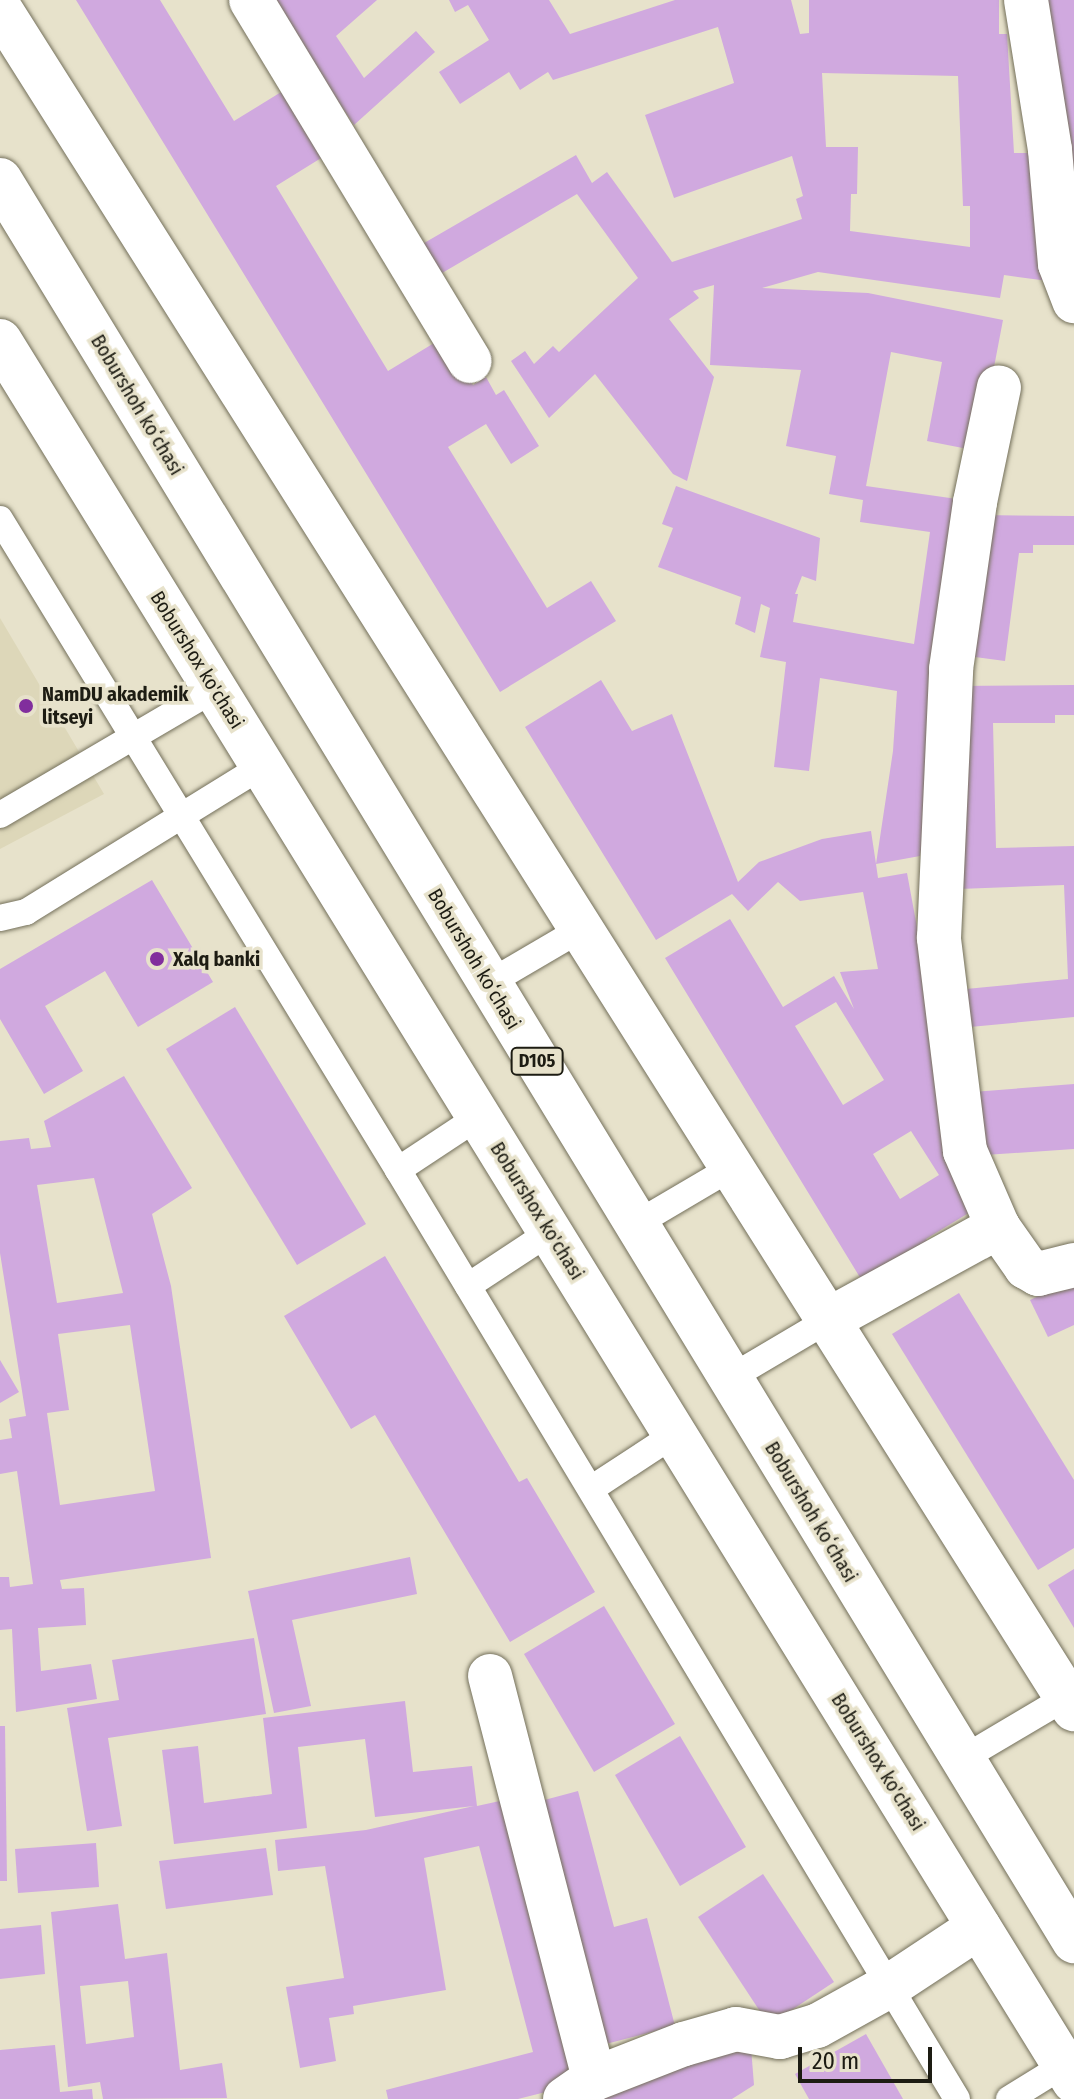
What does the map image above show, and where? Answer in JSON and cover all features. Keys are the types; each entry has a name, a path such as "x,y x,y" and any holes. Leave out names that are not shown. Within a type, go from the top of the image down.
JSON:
{"street":[{"path":"251,0 470,361"},
{"path":"1026,0 1050,150 1060,264 1074,301"},
{"path":"0,9 1070,1703"},
{"name":"Boburshoh koʻchasi","path":"0,180 1074,1941"},
{"name":"Boburshox ko'chasi","path":"0,341 1069,2073"},
{"path":"999,387 975,502 951,669 939,938 965,1151 998,1227 1032,1271 1045,1273 1074,1265"},
{"path":"828,1320 998,1227"},
{"path":"490,1676 579,2089 684,2044 736,2029 780,2037 817,2026 891,1985 979,1927"}],"lane":[{"path":"0,519 183,815 957,2099"},
{"path":"0,815 215,689"},
{"path":"0,918 26,912 262,766"},
{"path":"489,983 581,929"},
{"path":"398,1170 478,1117"},
{"path":"636,1224 731,1168"},
{"path":"468,1286 550,1232"},
{"path":"730,1378 828,1320"},
{"path":"591,1489 675,1434"},
{"path":"962,1759 1070,1703"},
{"path":"1009,2099 1069,2073"}],"shaded area":[{"name":"NamDU akademik litseyi","path":"0,618 104,794 0,849"}],"building":[{"path":"76,0 160,0 234,121 286,89 326,155 276,186 388,371 444,337 473,385 486,377 496,395 504,390 539,446 511,464 486,424 448,447 547,608 591,581 616,621 500,692"},
{"path":"270,0 377,0 336,36 364,78 416,31 435,52 354,125"},
{"path":"449,0 549,0 570,34 675,0 791,0 800,34 809,33 809,0 999,0 999,34 1007,34 1014,153 1046,153 1048,281 1004,275 1000,298 818,272 762,288 868,293 1003,320 978,451 927,441 942,362 891,352 866,486 971,501 920,856 876,864 893,751 897,691 820,678 809,771 774,767 786,662 760,657 770,608 761,604 755,633 735,624 741,597 658,567 673,528 662,524 676,486 820,538 816,581 802,576 795,594 798,594 793,622 914,644 930,532 860,522 863,500 829,494 836,456 786,446 801,370 710,365 714,285 693,291 699,298 669,319 714,377 687,481 673,474 595,374 549,418 511,361 525,351 534,364 553,346 559,352 638,278 577,194 437,276 419,246 576,155 592,183 607,172 672,262 802,219 796,199 803,196 792,156 674,198 645,115 734,83 718,27 553,80 548,72 520,90 509,72 460,104 439,72 489,40 468,5 455,12","holes":["822,73 958,76 963,206 970,206 970,247 850,231 851,194 857,194 858,147 826,147"]},
{"path":"1039,0 1074,0 1074,241"},
{"path":"978,515 1074,516 1074,545 1033,545 1033,553 1019,553 1005,661 960,655"},
{"path":"601,680 632,731 672,714 738,882 759,862 822,839 871,831 878,878 907,873 931,1003 980,1206 926,1239 929,1245 864,1284 665,958 730,919 783,1007 834,976 854,1009 840,972 878,969 863,892 800,901 778,882 748,911 732,894 656,940 525,727","holes":["836,1002 884,1080 843,1105 795,1026","911,1131 939,1175 900,1199 873,1154"]},
{"path":"1074,685 1074,715 1055,715 1055,723 993,723 996,848 1074,846 1074,1017 970,1027 966,989 1068,979 1064,885 959,889 953,686"},
{"path":"152,880 213,982 138,1027 105,971 45,1006 83,1071 44,1094 0,1019 0,969"},
{"path":"235,1007 366,1224 297,1265 166,1049"},
{"path":"124,1076 192,1188 152,1214 171,1286 211,1558 60,1580 62,1589 84,1588 86,1625 38,1628 41,1671 91,1664 97,1699 16,1712 12,1629 0,1630 0,1577 9,1577 10,1587 33,1584 17,1471 0,1474 0,1440 12,1438 9,1419 26,1416 0,1253 0,1141 29,1138 31,1149 51,1147 44,1121","holes":["94,1178 123,1293 57,1303 37,1185","130,1325 155,1491 60,1505 47,1413 69,1410 58,1334"]},
{"path":"1074,1084 1074,1149 985,1155 973,1092"},
{"path":"385,1256 519,1482 527,1478 595,1592 510,1642 375,1415 351,1429 284,1316"},
{"path":"1074,1279 1074,1325 1048,1337 1030,1300"},
{"path":"959,1293 1074,1480 1074,1548 1038,1570 892,1334"},
{"path":"0,1360 19,1392 0,1403"},
{"path":"410,1557 417,1594 292,1620 311,1706 274,1713 248,1591"},
{"path":"1074,1569 1074,1628 1048,1585"},
{"path":"604,1606 675,1724 594,1772 524,1654"},
{"path":"254,1638 266,1714 108,1738 122,1826 87,1831 67,1708 119,1700 112,1660"},
{"path":"405,1701 413,1772 472,1766 477,1806 514,1798 589,2081 518,2099 388,2099 386,2090 533,2052 479,1846 424,1858 446,1990 353,2006 354,2014 329,2018 336,2061 300,2068 286,1987 344,1978 325,1866 278,1871 275,1840 366,1830 474,1806 375,1817 365,1739 298,1747 307,1828 174,1844 162,1750 198,1746 204,1803 272,1794 263,1718"},
{"path":"0,1726 5,1726 7,1881 0,1881"},
{"path":"680,1736 746,1847 680,1886 615,1775"},
{"path":"578,1791 614,1927 647,1918 675,2026 602,2045 537,1802"},
{"path":"96,1843 99,1887 18,1893 15,1849"},
{"path":"266,1848 273,1895 166,1909 159,1861"},
{"path":"763,1874 834,1982 769,2025 698,1917"},
{"path":"118,1904 125,1959 167,1953 180,2070 222,2063 227,2098 103,2099 100,2082 68,2087 51,1912","holes":["128,1981 134,2037 86,2044 80,1986"]},
{"path":"41,1925 45,1974 0,1979 0,1929"},
{"path":"866,2034 903,2099 809,2099 795,2074"},
{"path":"750,2035 754,2085 732,2099 578,2099"},
{"path":"55,2045 60,2092 92,2089 93,2099 0,2099 0,2050"}],"place":[{"name":"NamDU akademik litseyi","path":"26,706"},
{"name":"Xalq banki","path":"157,959"}]}
